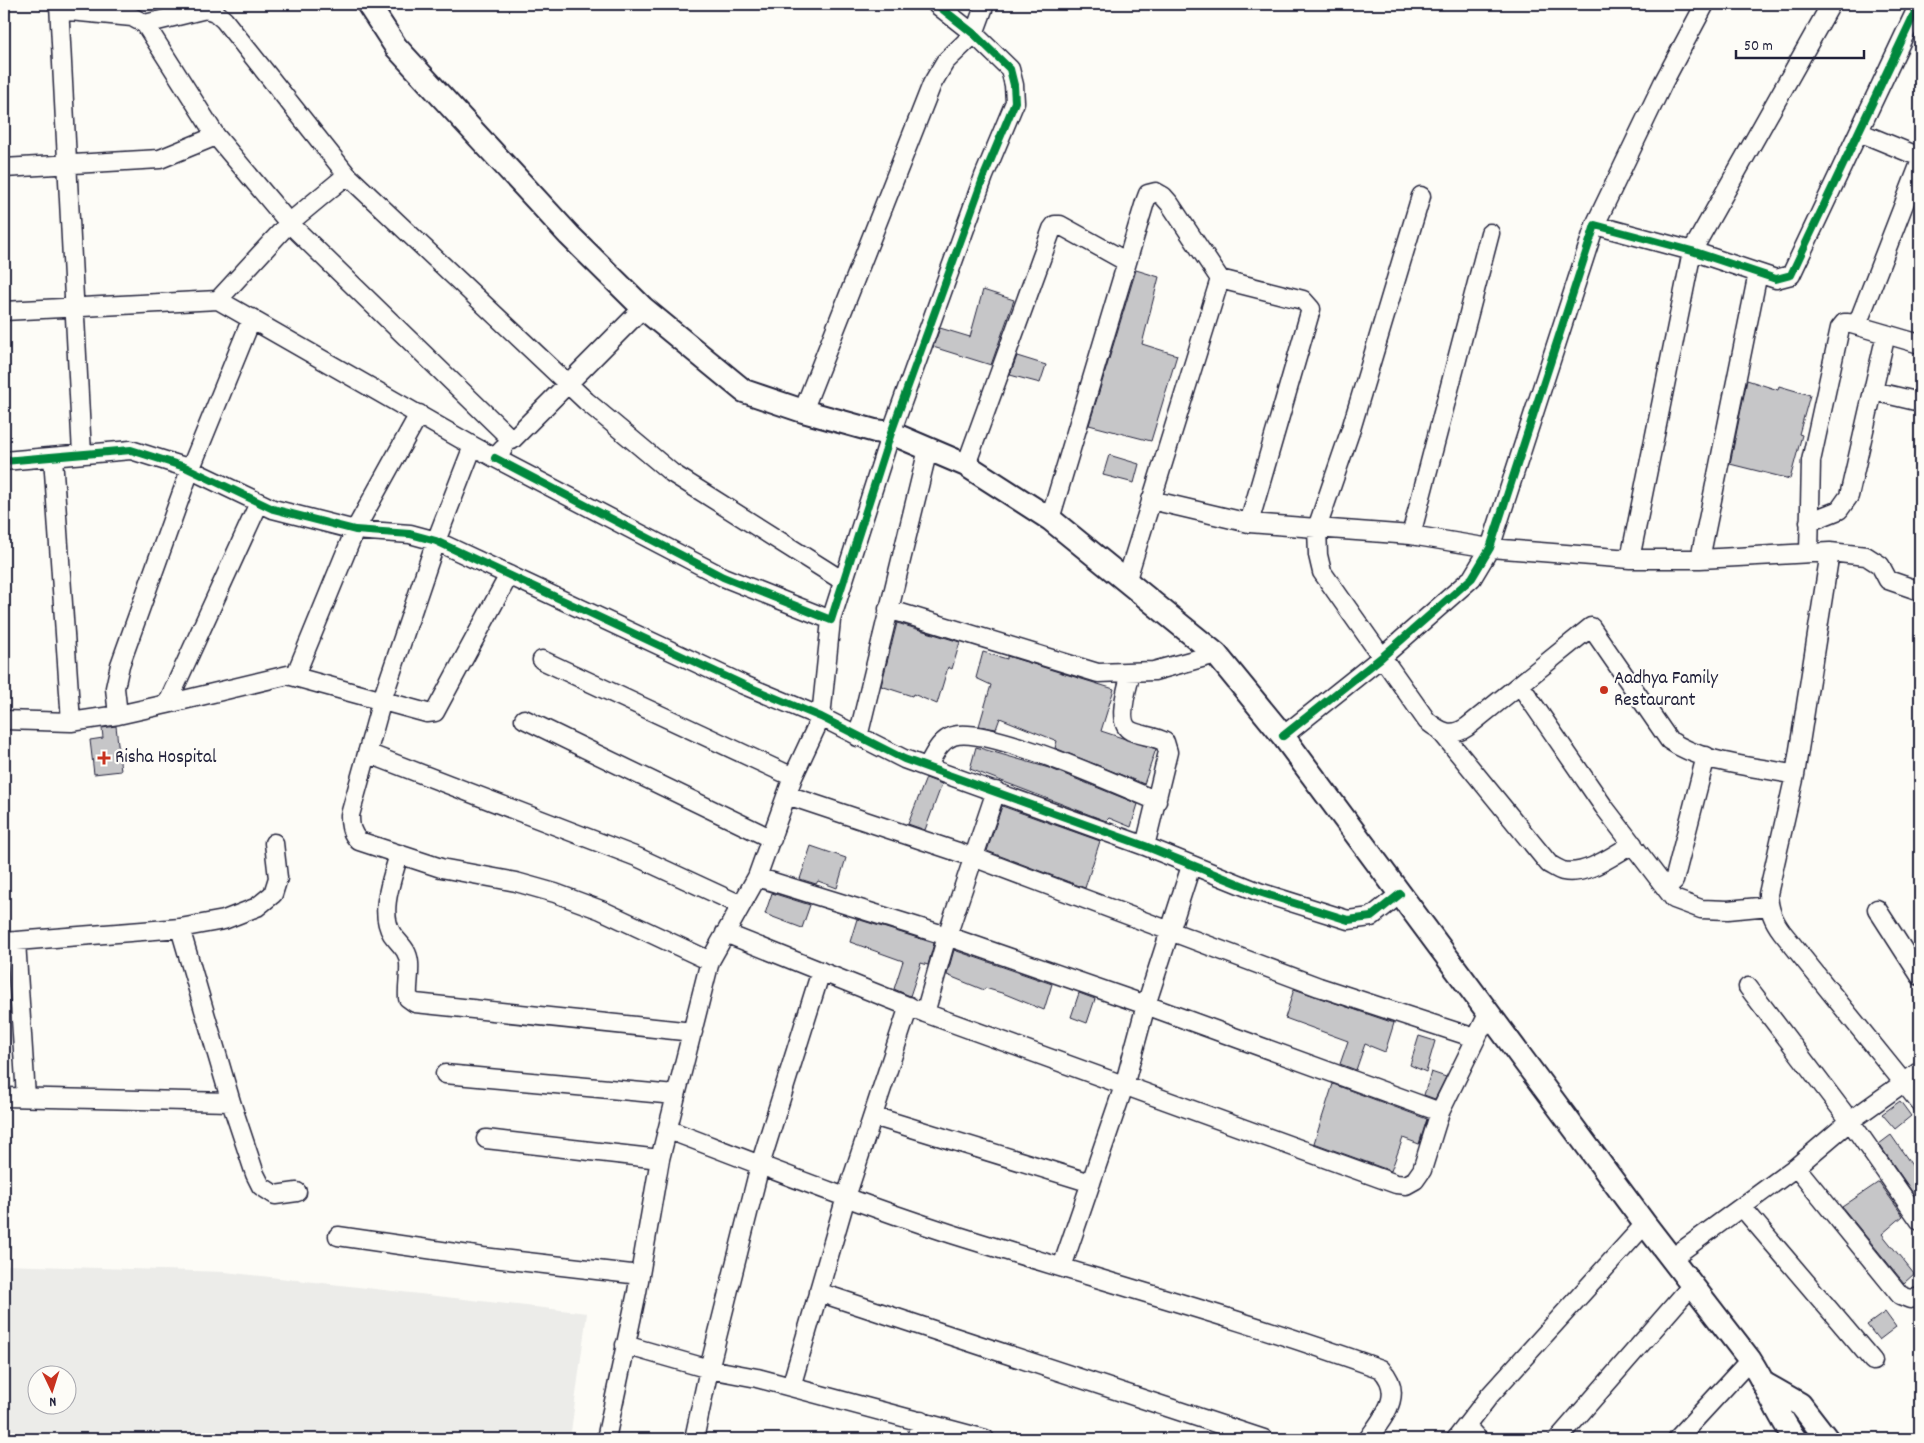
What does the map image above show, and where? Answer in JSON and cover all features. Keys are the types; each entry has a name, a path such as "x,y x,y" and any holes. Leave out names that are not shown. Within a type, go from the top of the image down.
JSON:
{"main road":[{"path":"368,4 396,47 569,235 643,308 744,391 803,411 875,431 891,433 966,465 1050,519 1127,579 1216,654 1283,736 1645,1224 1750,1360 1765,1384 1779,1417 1795,1439"},
{"path":"1765,1384 1800,1404 1827,1439"}],"street":[{"path":"606,1439 640,1275 660,1158 669,1130 675,1095 710,961 757,877 793,777 821,717 831,620 843,581 891,433 984,176 1014,102 1015,90 1010,69 974,34 936,4"},
{"path":"803,411 932,84 945,62 974,34 985,4"},
{"path":"1283,736 1382,656 1472,578 1490,548 1595,225 1663,82 1705,4"},
{"path":"1630,559 1692,251 1831,4"},
{"path":"1595,225 1692,251 1780,280 1790,275 1919,4"},
{"path":"82,454 59,7 132,17 145,24 216,136 289,223 512,440"},
{"path":"145,24 206,9 215,12 224,20 347,175 567,383 672,473 843,581"},
{"path":"1859,132 1920,158"},
{"path":"4,168 160,158 216,136"},
{"path":"1857,324 1920,163"},
{"path":"218,300 289,223 347,175"},
{"path":"1050,519 1145,202 1148,194 1156,192 1163,196 1170,204 1220,279 1303,300 1311,309 1249,523"},
{"path":"1421,196 1351,429 1317,528 1318,555 1322,572 1427,720 1442,732 1549,864 1563,871 1577,871 1592,867 1632,844"},
{"path":"966,465 1055,225 1060,225 1127,262"},
{"path":"1411,535 1490,233"},
{"path":"1700,559 1758,273"},
{"path":"1127,579 1220,279"},
{"path":"4,311 218,300 473,446 722,577 831,620"},
{"path":"495,458 643,308"},
{"path":"118,715 116,678 190,470 252,318"},
{"path":"1809,553 1811,461 1840,328 1844,323 1857,324 1886,334 1919,341"},
{"path":"1809,522 1839,510 1849,496 1886,334"},
{"path":"1873,391 1920,402"},
{"path":"296,676 355,530 419,414"},
{"path":"473,446 436,542 382,700 350,815 350,826 354,835 359,840 441,868 506,880 555,893 601,910 710,961"},
{"path":"858,737 928,449"},
{"path":"4,461 131,450 190,470 273,510 355,530 410,534 436,542 717,673 821,717 904,759 1145,846 1259,892 1348,920 1371,917 1400,894"},
{"path":"53,457 71,722"},
{"path":"1151,500 1249,523 1411,535 1490,548 1630,559 1700,559 1830,552 1866,556 1880,565 1888,580 1920,591"},
{"path":"167,704 259,503"},
{"path":"1830,552 1795,775 1768,894 1769,906 1773,919 1782,932 1920,1103"},
{"path":"4,720 71,722 118,715 281,676 296,676 427,713 436,712 509,575"},
{"path":"888,609 1098,673 1154,671 1216,654"},
{"path":"1442,732 1459,733 1592,627 1669,740 1685,750 1706,756 1795,775"},
{"path":"542,660 793,777"},
{"path":"1131,672 1122,716 1124,725 1130,731 1165,742 1168,752 1145,846"},
{"path":"1520,685 1604,807 1674,899 1702,909 1728,910 1769,906"},
{"path":"524,719 772,839"},
{"path":"927,767 942,741 956,735 982,736 1050,757 1157,802"},
{"path":"367,753 637,857 741,905"},
{"path":"1674,881 1706,756"},
{"path":"925,1013 947,936 996,792"},
{"path":"787,795 973,857 1319,987 1475,1038"},
{"path":"26,1097 10,942 180,928 224,920 257,907 273,894 278,878 274,843"},
{"path":"399,854 386,908 387,921 392,934 405,949 409,964 406,984 408,998 416,1003 693,1032"},
{"path":"1062,1267 1124,1086 1146,1005 1191,866"},
{"path":"757,877 947,936 1146,1005 1440,1112"},
{"path":"1877,910 1920,976"},
{"path":"180,928 231,1102 261,1186 275,1195 297,1192"},
{"path":"725,933 925,1013 1396,1184 1406,1185 1415,1180 1422,1170 1440,1112 1489,1012"},
{"path":"694,1439 709,1369 760,1165 821,971"},
{"path":"1748,987 1850,1122 1920,1221"},
{"path":"791,1387 846,1197 909,1006"},
{"path":"1672,1258 1796,1167 1850,1122 1906,1084 1920,1071"},
{"path":"445,1074 675,1095"},
{"path":"4,1097 231,1102"},
{"path":"873,1116 1091,1183"},
{"path":"669,1130 846,1197 951,1233 1381,1369 1390,1378 1393,1395 1384,1416 1368,1439"},
{"path":"486,1139 660,1158"},
{"path":"1796,1167 1900,1295 1910,1299 1920,1297"},
{"path":"1742,1207 1873,1361"},
{"path":"1478,1439 1461,1432 1502,1382 1645,1224"},
{"path":"338,1236 483,1257 640,1275"},
{"path":"1558,1439 1693,1284"},
{"path":"818,1292 1264,1439"},
{"path":"625,1344 709,1369 791,1387 985,1439"},
{"path":"1677,1439 1750,1360"},
{"path":"916,1439 921,1421"}],"shaded area":[{"path":"4,1265 225,1272 587,1313 570,1439 4,1439"}],"building":[{"path":"1136,270 1159,277 1142,344 1177,355 1151,441 1089,425"},
{"path":"983,290 1014,300 991,365 933,347 940,328 970,337"},
{"path":"1017,356 1046,365 1040,383 1010,375"},
{"path":"1747,380 1778,390 1779,386 1810,395 1799,434 1802,435 1790,479 1730,464"},
{"path":"1109,455 1139,464 1134,483 1103,475"},
{"path":"897,623 960,642 952,669 948,667 937,704 913,694 912,696 881,686"},
{"path":"983,652 1007,659 1007,656 1114,689 1101,731 1156,749 1144,784 1055,748 1057,741 1000,718 996,729 979,726 991,685 976,678"},
{"path":"116,726 121,771 94,774 90,740 103,738 102,728"},
{"path":"976,747 1049,768 1138,804 1131,827 1109,818 1106,821 970,769"},
{"path":"926,778 942,784 925,830 908,824"},
{"path":"1002,806 1100,841 1085,888 987,851"},
{"path":"811,846 846,858 837,888 818,881 816,884 800,879"},
{"path":"772,893 810,905 802,928 765,914"},
{"path":"857,919 934,943 928,965 921,963 910,996 894,989 903,961 850,942"},
{"path":"954,950 1052,984 1044,1010 1005,994 985,988 984,990 947,975"},
{"path":"1294,989 1394,1023 1385,1052 1365,1044 1356,1070 1340,1064 1348,1041 1285,1018"},
{"path":"1079,993 1095,999 1087,1023 1071,1017"},
{"path":"1419,1036 1435,1041 1426,1072 1410,1065"},
{"path":"1431,1072 1446,1077 1435,1099 1424,1095"},
{"path":"1333,1084 1427,1119 1419,1144 1403,1138 1391,1171 1314,1143"},
{"path":"1900,1101 1911,1116 1895,1129 1882,1114"},
{"path":"1891,1135 1920,1177 1920,1203 1879,1144"},
{"path":"1879,1182 1903,1216 1882,1234 1914,1274 1904,1283 1842,1207"},
{"path":"1885,1312 1896,1327 1879,1340 1867,1325"}],"cycle path":[{"path":"495,458 723,577 831,620 891,433 984,176 1015,102 1014,85 1010,69 974,34 936,4"},
{"path":"1283,736 1382,657 1472,578 1490,548 1595,225 1692,251 1776,279 1791,275 1919,4"},
{"path":"4,461 131,450 185,467 273,509 355,530 410,534 436,541 744,685 821,717 904,759 1145,846 1259,892 1348,920 1371,917 1400,894"}],"place":[{"name":"Aadhya Family Restaurant","path":"1604,690"},
{"name":"Risha Hospital","path":"104,758"}]}
